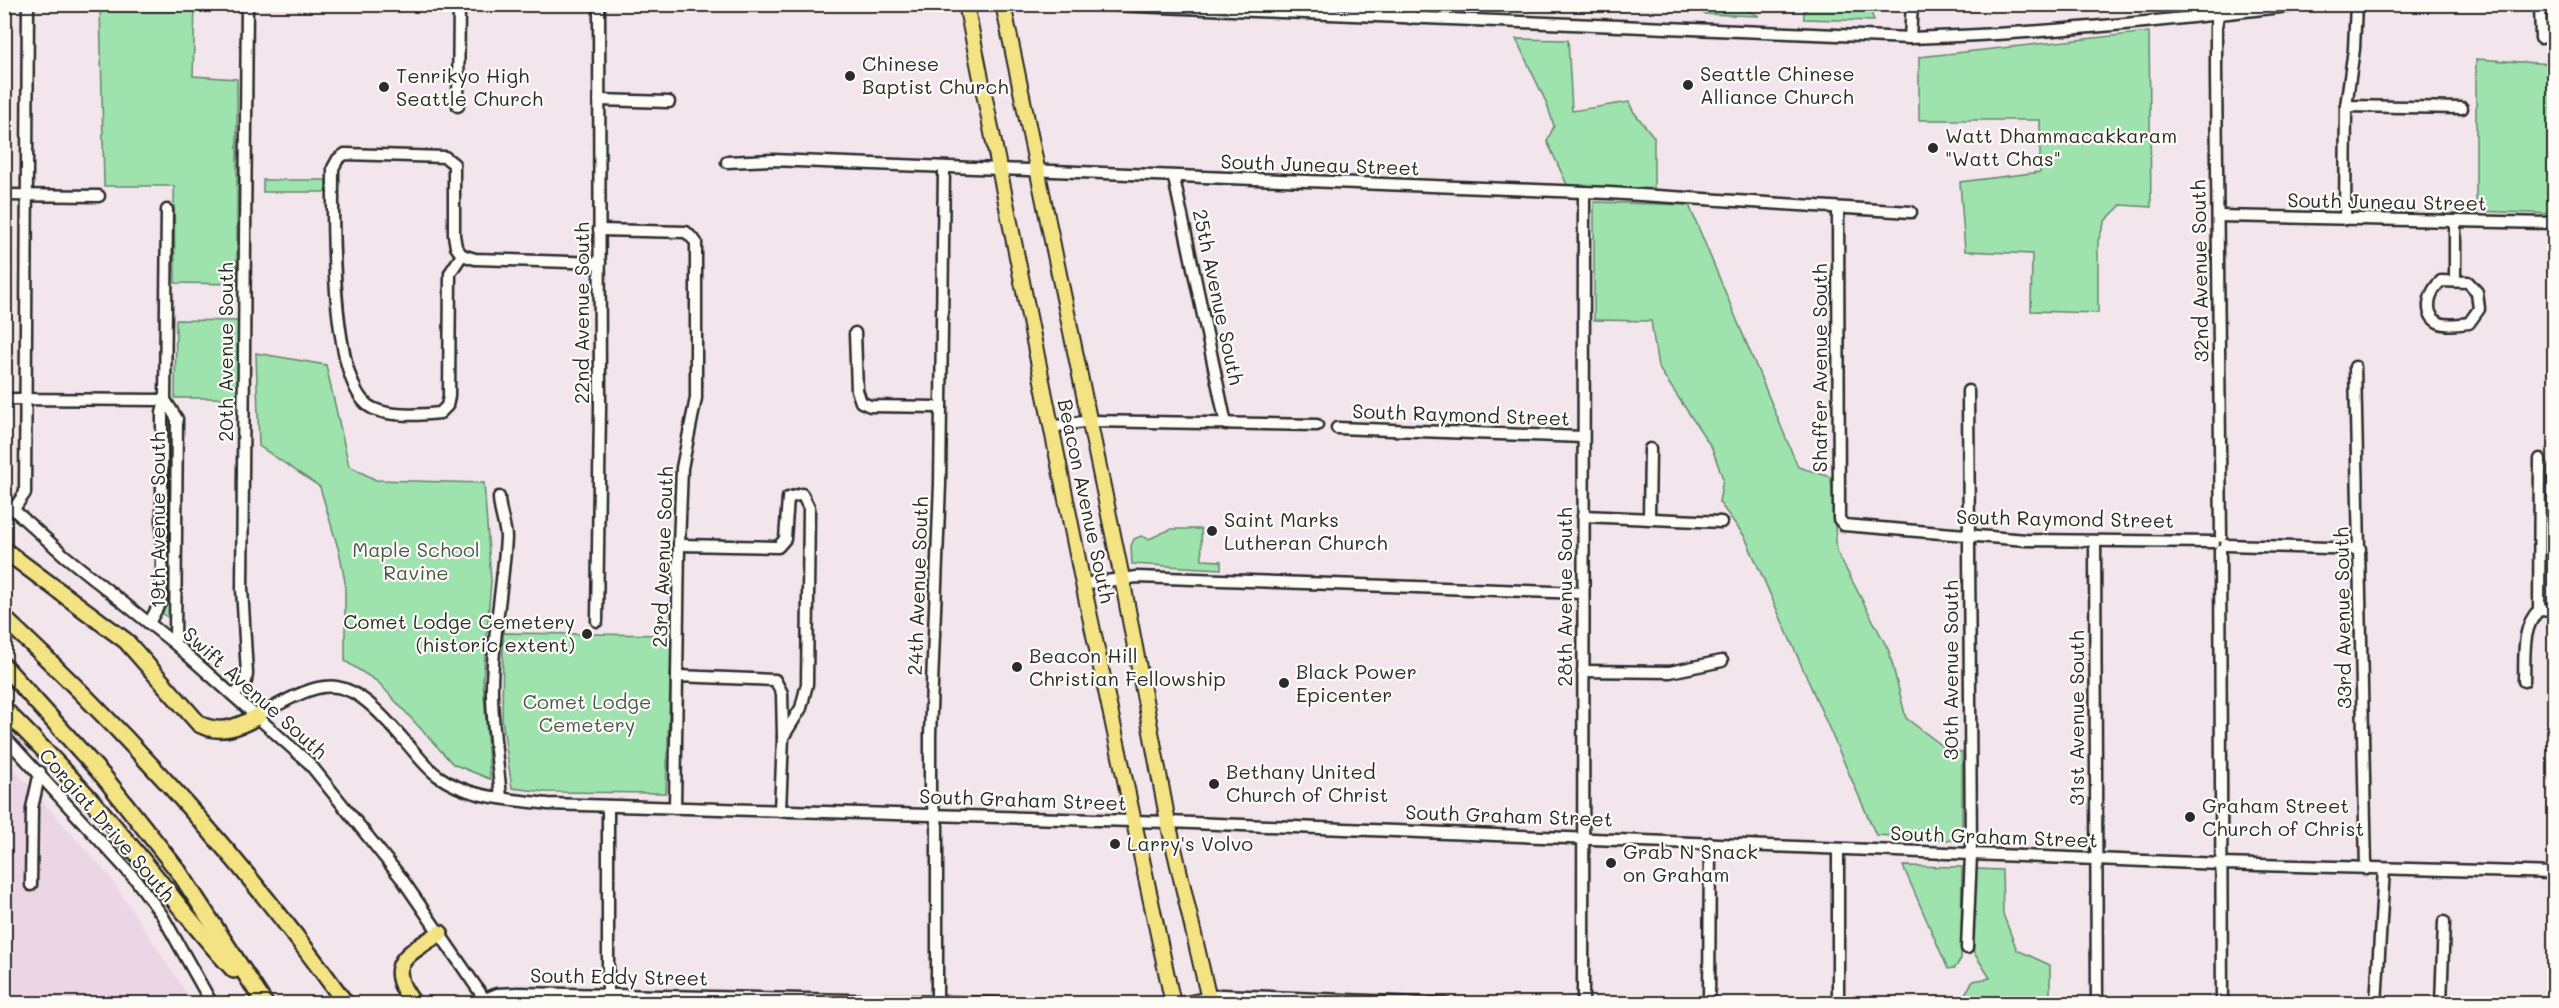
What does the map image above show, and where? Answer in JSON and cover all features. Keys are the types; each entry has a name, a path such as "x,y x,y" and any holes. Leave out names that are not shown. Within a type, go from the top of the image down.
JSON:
{"highway":[{"path":"4,550 126,641 199,724 214,729 226,729 241,725 258,716"},
{"path":"4,618 110,723 254,881 346,1004"},
{"path":"4,666 104,777 179,872 263,1000"},
{"path":"4,709 83,790 199,933 263,1000"},
{"path":"414,1004 400,984 400,964 408,954 440,933"}],"main road":[{"name":"Beacon Avenue South","path":"966,4 1083,584 1175,1004"},
{"name":"Beacon Avenue South","path":"1003,4 1122,578 1168,822 1209,1000"}],"street":[{"path":"13,510 25,494 28,4"},
{"name":"20th Avenue South","path":"234,696 246,681 247,674 242,577 247,4"},
{"path":"458,106 459,4"},
{"name":"22nd Avenue South","path":"597,621 600,263 599,4"},
{"path":"1087,4 1910,38 2022,32 2220,9 2305,4"},
{"path":"1410,4 1410,18"},
{"path":"1910,38 1911,4"},
{"path":"2345,219 2346,106 2355,49 2356,4"},
{"path":"2540,4 2541,38"},
{"name":"32nd Avenue South","path":"2220,9 2216,75 2222,1004"},
{"path":"599,100 669,102"},
{"path":"2346,106 2462,108"},
{"path":"462,255 450,273 449,396 444,410 435,413 389,412 371,407 358,394 350,375 343,346 335,281 333,168 338,159 349,154 449,160 455,170 454,242 462,255 475,259 600,263"},
{"name":"South Juneau Street","path":"727,162 772,160 944,169 1584,192 1911,212"},
{"name":"24th Avenue South","path":"937,1003 937,826 930,791 930,735 940,484 939,407 944,169"},
{"name":"25th Avenue South","path":"1174,178 1226,423"},
{"name":"28th Avenue South","path":"1583,1003 1584,192"},
{"path":"4,195 99,196"},
{"name":"Shaffer Avenue South","path":"1838,209 1839,519 1844,525"},
{"name":"19th Avenue South","path":"148,623 158,610 162,596 162,413 165,400 167,210"},
{"name":"South Juneau Street","path":"2218,216 2554,223"},
{"path":"2455,222 2455,282"},
{"name":"23rd Avenue South","path":"599,230 686,232 694,237 697,247 696,398 682,468 675,808"},
{"path":"2441,281 2455,282 2468,282 2477,292 2479,309 2469,323 2438,322 2429,309 2429,301 2435,286 2441,281"},
{"path":"855,333 857,390 861,402 870,406 939,407"},
{"name":"33rd Avenue South","path":"2355,367 2366,869"},
{"name":"30th Avenue South","path":"1966,948 1971,854 1968,391"},
{"path":"4,399 165,400"},
{"name":"19th Avenue South","path":"165,400 177,419 175,644"},
{"path":"1051,427 1089,421 1317,425"},
{"name":"South Raymond Street","path":"1337,428 1583,437"},
{"path":"1649,519 1650,450"},
{"path":"2524,681 2527,630 2530,622 2540,610 2540,459"},
{"path":"679,545 774,548 782,544 788,498 802,494 808,501 807,684 801,708 783,737"},
{"path":"499,497 499,514 506,534 494,639 492,687 493,732 501,798"},
{"name":"Swift Avenue South","path":"4,501 65,556 175,644 287,740 334,791 440,933 486,1001"},
{"path":"1583,516 1721,522"},
{"name":"South Raymond Street","path":"1844,525 1969,536 2360,549"},
{"name":"31st Avenue South","path":"2095,541 2097,1004"},
{"path":"1083,584 1122,578 1582,593"},
{"path":"2540,610 2554,610"},
{"path":"1583,671 1670,672 1722,661"},
{"path":"677,676 775,680 782,693 780,811"},
{"name":"South Graham Street","path":"258,716 314,687 330,687 351,692 378,710 436,775 472,793 501,798 608,807 934,814 1584,837 1838,850 2221,864 2554,873"},
{"name":"Corgiat Drive South","path":"4,736 40,772 136,880 162,915 212,1004"},
{"path":"31,885 32,808 40,772"},
{"path":"608,807 608,995"},
{"path":"1709,1004 1710,843"},
{"path":"1838,850 1838,1004"},
{"path":"2376,1004 2384,869"},
{"path":"2441,1004 2444,922"},
{"name":"South Eddy Street","path":"486,1001 506,993 719,1000 1042,1004"},
{"path":"1175,1004 1209,1000 1446,1004"}],"shaded area":[{"path":"4,758 110,877 193,1003 5,1003"}],"green space":[{"path":"100,5 195,5 193,76 237,79 237,284 175,283 174,186 104,186"},
{"path":"1519,5 1601,5 1608,11 1520,8"},
{"path":"1704,5 1736,5 1759,16 1704,14"},
{"path":"1814,5 1869,5 1874,21 1804,19 1804,11"},
{"path":"2149,32 2151,207 2121,205 2105,221 2098,241 2098,313 2031,311 2032,254 1965,251 1960,182 2040,172 2040,120 1919,120 1919,57"},
{"path":"1516,39 1568,40 1572,111 1629,102 1633,111 1654,137 1654,192 1568,187 1547,141 1554,126 1547,104"},
{"path":"2476,59 2554,64 2554,214 2476,211"},
{"path":"263,180 326,180 326,192 263,192"},
{"path":"1594,202 1689,205 1798,467 1831,477 1837,552 1889,651 1906,718 1948,750 1962,752 1962,841 1876,835 1745,537 1719,502 1723,479 1712,448 1658,367 1651,321 1594,320"},
{"path":"176,320 239,321 238,398 175,398"},
{"name":"Maple School Ravine","path":"256,353 326,365 349,466 376,480 484,483 491,581 483,680 490,779 453,764 378,682 345,661 345,582 340,555 320,487 259,446"},
{"path":"167,413 172,421 171,620 162,613 165,605"},
{"path":"1171,529 1201,529 1202,560 1221,561 1221,569 1132,564 1131,546 1134,539 1141,536 1149,539"},
{"name":"Comet Lodge Cemetery","path":"503,633 672,635 666,793 546,792 512,788 502,719"},
{"path":"1903,866 1962,867 1961,959 1955,968 1948,969"},
{"path":"1976,869 2002,870 2003,914 2017,950 2050,965 2050,1003 1960,1002 1973,981 1990,978 1971,948"}],"place":[{"name":"Chinese Baptist Church","path":"850,76"},
{"name":"Seattle Chinese Alliance Church","path":"1688,85"},
{"name":"Tenrikyo High Seattle Church","path":"384,87"},
{"name":"Watt Dhammacakkaram \"Watt Chas\"","path":"1933,148"},
{"name":"Saint Marks Lutheran Church","path":"1212,531"},
{"name":"Comet Lodge Cemetery (historic extent)","path":"587,634"},
{"name":"Beacon Hill Christian Fellowship","path":"1017,667"},
{"name":"Black Power Epicenter","path":"1284,683"},
{"name":"Bethany United Church of Christ","path":"1214,784"},
{"name":"Graham Street Church of Christ","path":"2190,817"},
{"name":"Larry's Volvo","path":"1115,844"},
{"name":"Grab N Snack on Graham","path":"1611,863"}]}
